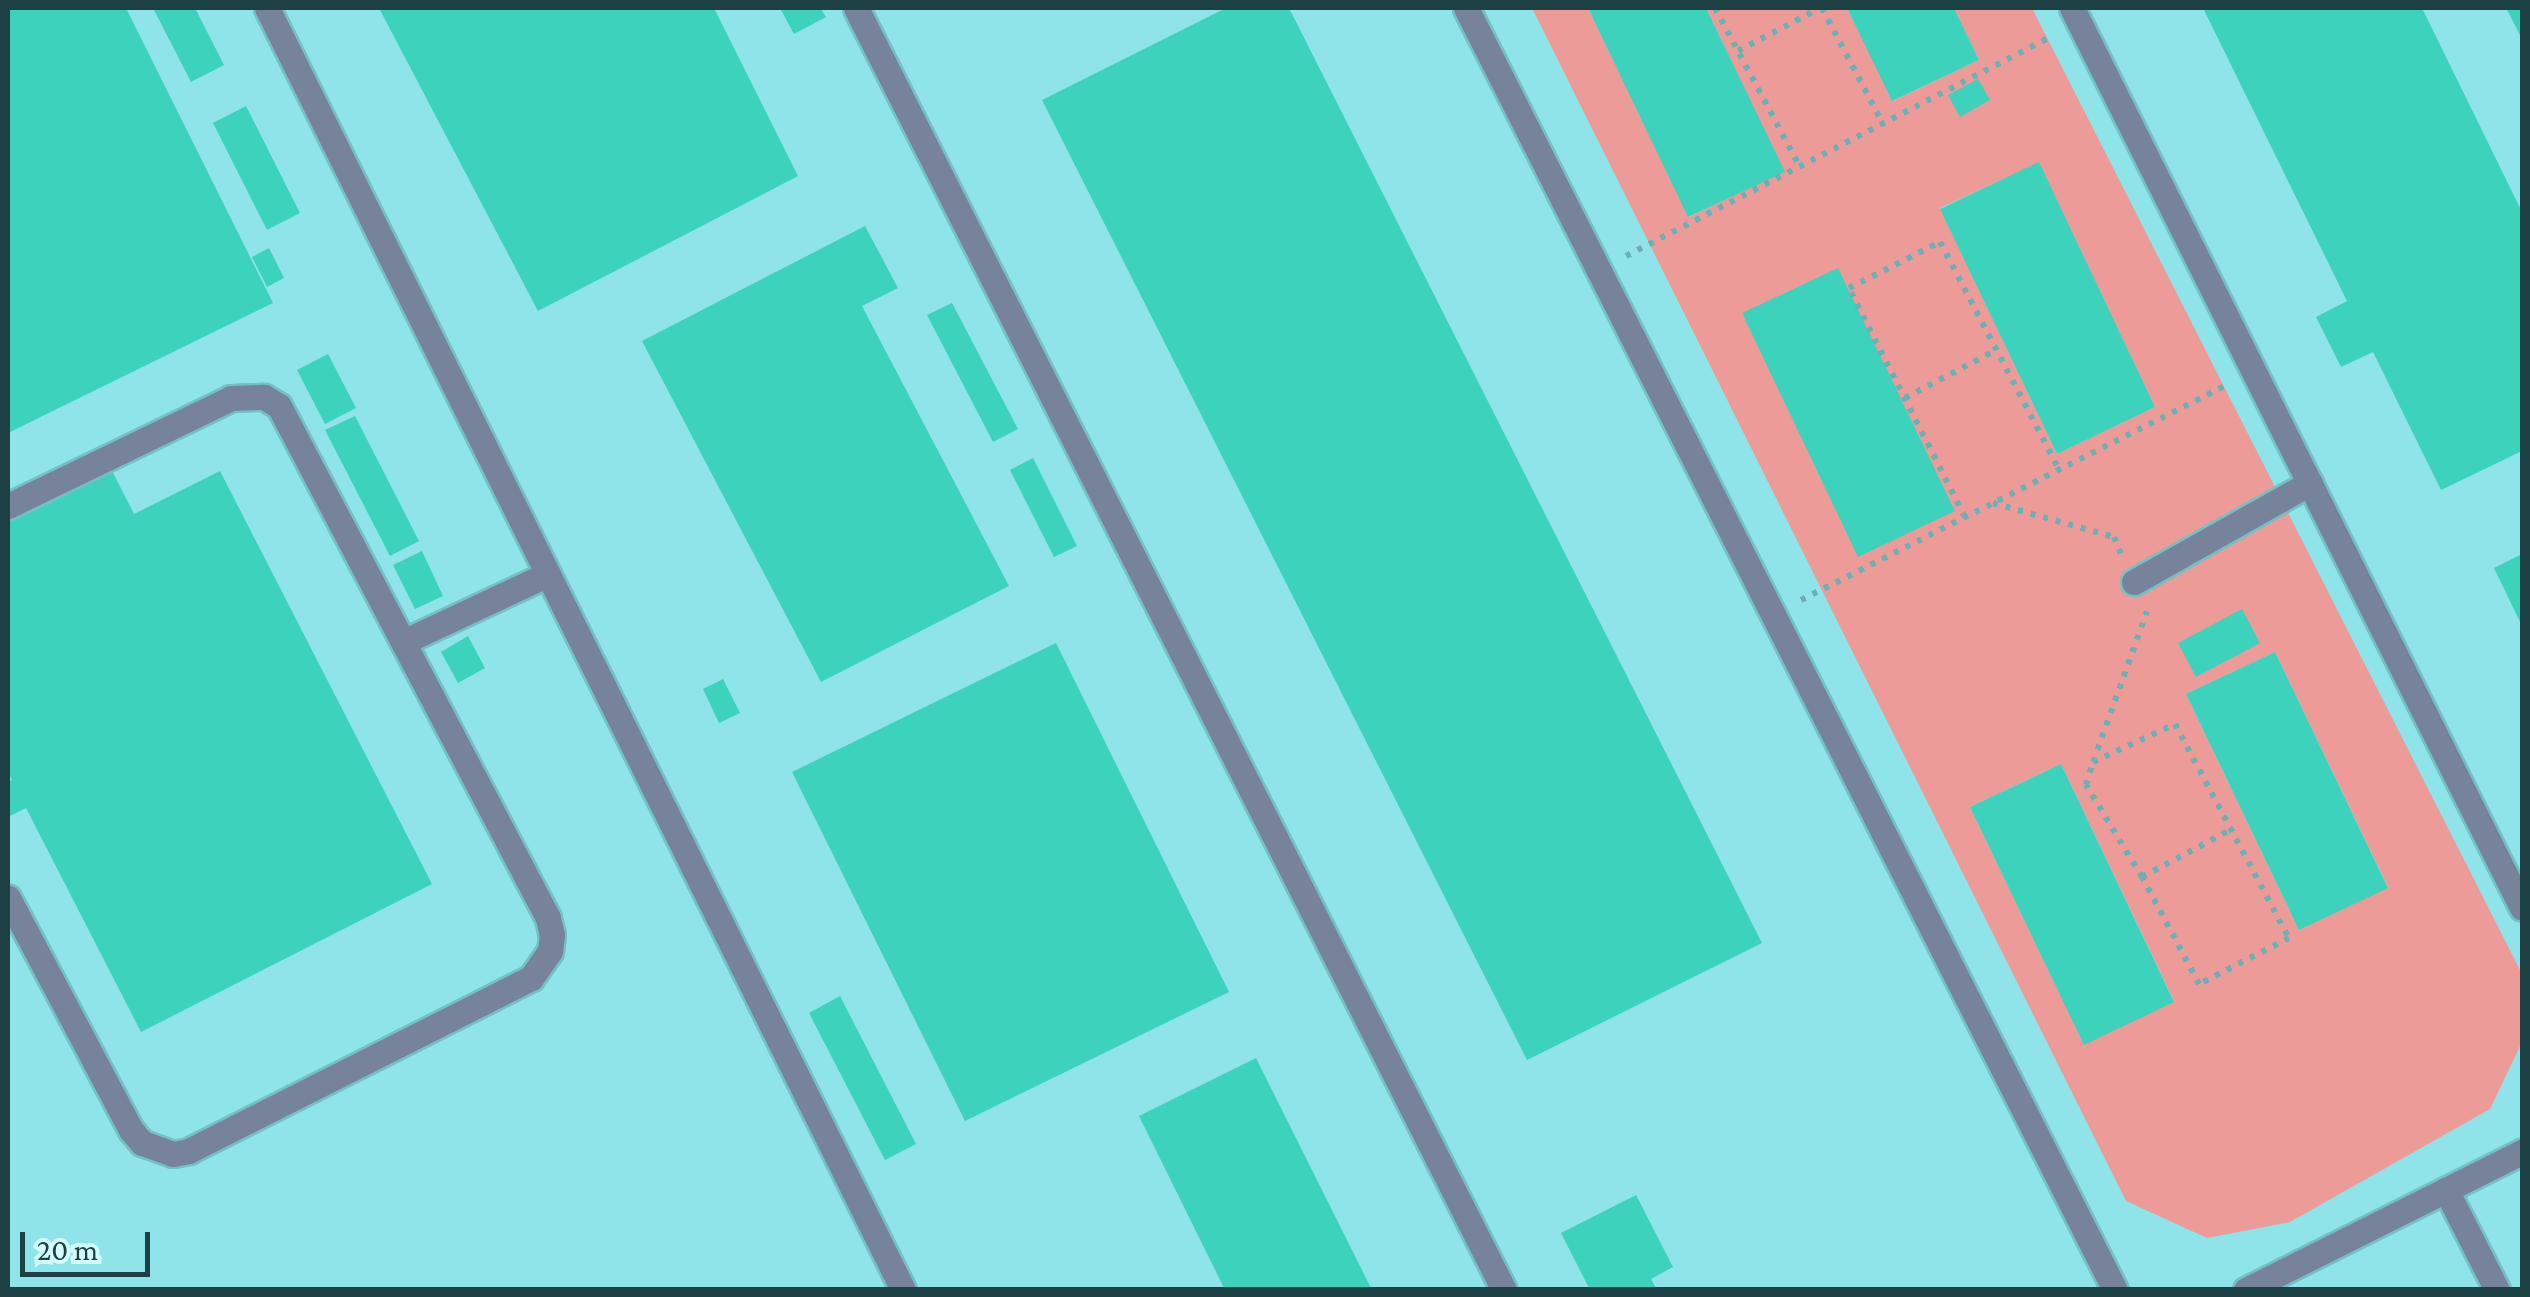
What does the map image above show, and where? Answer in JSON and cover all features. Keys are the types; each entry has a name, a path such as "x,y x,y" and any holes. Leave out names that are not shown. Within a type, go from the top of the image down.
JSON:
{"lane":[{"path":"267,8 903,1290"},
{"path":"856,8 1504,1290"},
{"path":"1466,8 2115,1290"},
{"path":"2076,15 2522,908"},
{"path":"8,506 231,398 264,398 289,419 548,918 550,951 531,978 190,1151 173,1154 142,1143 131,1130 8,898"},
{"path":"2134,582 2310,483"},
{"path":"403,642 548,574"},
{"path":"2246,1290 2522,1152"},
{"path":"2446,1190 2497,1290"}],"path":[{"path":"1714,8 1800,167"},
{"path":"1738,50 1821,8 1883,124"},
{"path":"1598,270 1883,124 2076,15"},
{"path":"1965,517 1850,288 1940,242 2058,470"},
{"path":"1905,398 1996,350"},
{"path":"1773,614 2254,371"},
{"path":"1993,503 2114,537 2148,612 2093,762 2086,785 2142,877 2199,984 2290,938 2175,724 2093,762"},
{"path":"2142,877 2232,829"}],"shaded area":[{"path":"1532,8 1588,8 1689,217 1784,171 1706,8 1847,8 1893,101 1979,60 1954,8 2032,8 2520,970 2522,1042 2490,1109 2290,1222 2207,1238 2126,1201","holes":["2039,163 2155,407 2057,454 1940,208","2275,652 2388,887 2299,930 2186,694","2061,764 2174,1001 2084,1044 1970,807"]}],"building":[{"path":"8,8 126,8 273,303 8,433"},
{"path":"153,8 195,8 224,65 191,82"},
{"path":"379,8 714,8 798,176 538,311"},
{"path":"780,8 820,8 826,17 794,34"},
{"path":"1226,8 1289,8 1762,943 1527,1060 1042,100"},
{"path":"1588,8 1706,8 1785,172 1688,217"},
{"path":"1847,8 1954,8 1979,60 1892,101"},
{"path":"2203,8 2422,8 2522,212 2522,451 2441,490 2373,352 2341,367 2316,317 2347,301"},
{"path":"2506,8 2522,8 2522,39"},
{"path":"1978,79 1990,100 1960,117 1948,95"},
{"path":"246,106 300,213 267,230 213,123"},
{"path":"2039,162 2155,407 2057,454 1940,209"},
{"path":"865,226 898,288 862,306 1009,586 821,682 642,341"},
{"path":"269,248 284,278 267,287 252,257"},
{"path":"1838,268 1955,511 1858,557 1742,313"},
{"path":"952,303 1018,429 993,442 927,315"},
{"path":"328,354 356,408 325,424 297,370"},
{"path":"355,416 419,541 390,556 325,430"},
{"path":"1033,458 1077,546 1054,557 1010,470"},
{"path":"106,459 134,514 220,471 432,884 141,1032 26,808 8,817 8,782 12,780 8,772 8,510"},
{"path":"422,551 443,596 415,609 393,565"},
{"path":"2522,554 2522,626 2494,568"},
{"path":"2242,609 2260,643 2196,677 2178,643"},
{"path":"468,636 485,668 458,683 441,652"},
{"path":"1056,643 1229,992 965,1121 792,772"},
{"path":"2275,652 2388,888 2299,930 2186,694"},
{"path":"723,679 740,713 719,723 703,689"},
{"path":"2061,764 2174,1002 2084,1045 1970,807"},
{"path":"840,996 916,1144 885,1160 809,1013"},
{"path":"1256,1058 1372,1290 1225,1290 1139,1116"},
{"path":"1636,1195 1673,1267 1651,1279 1657,1290 1590,1290 1561,1233"}]}
